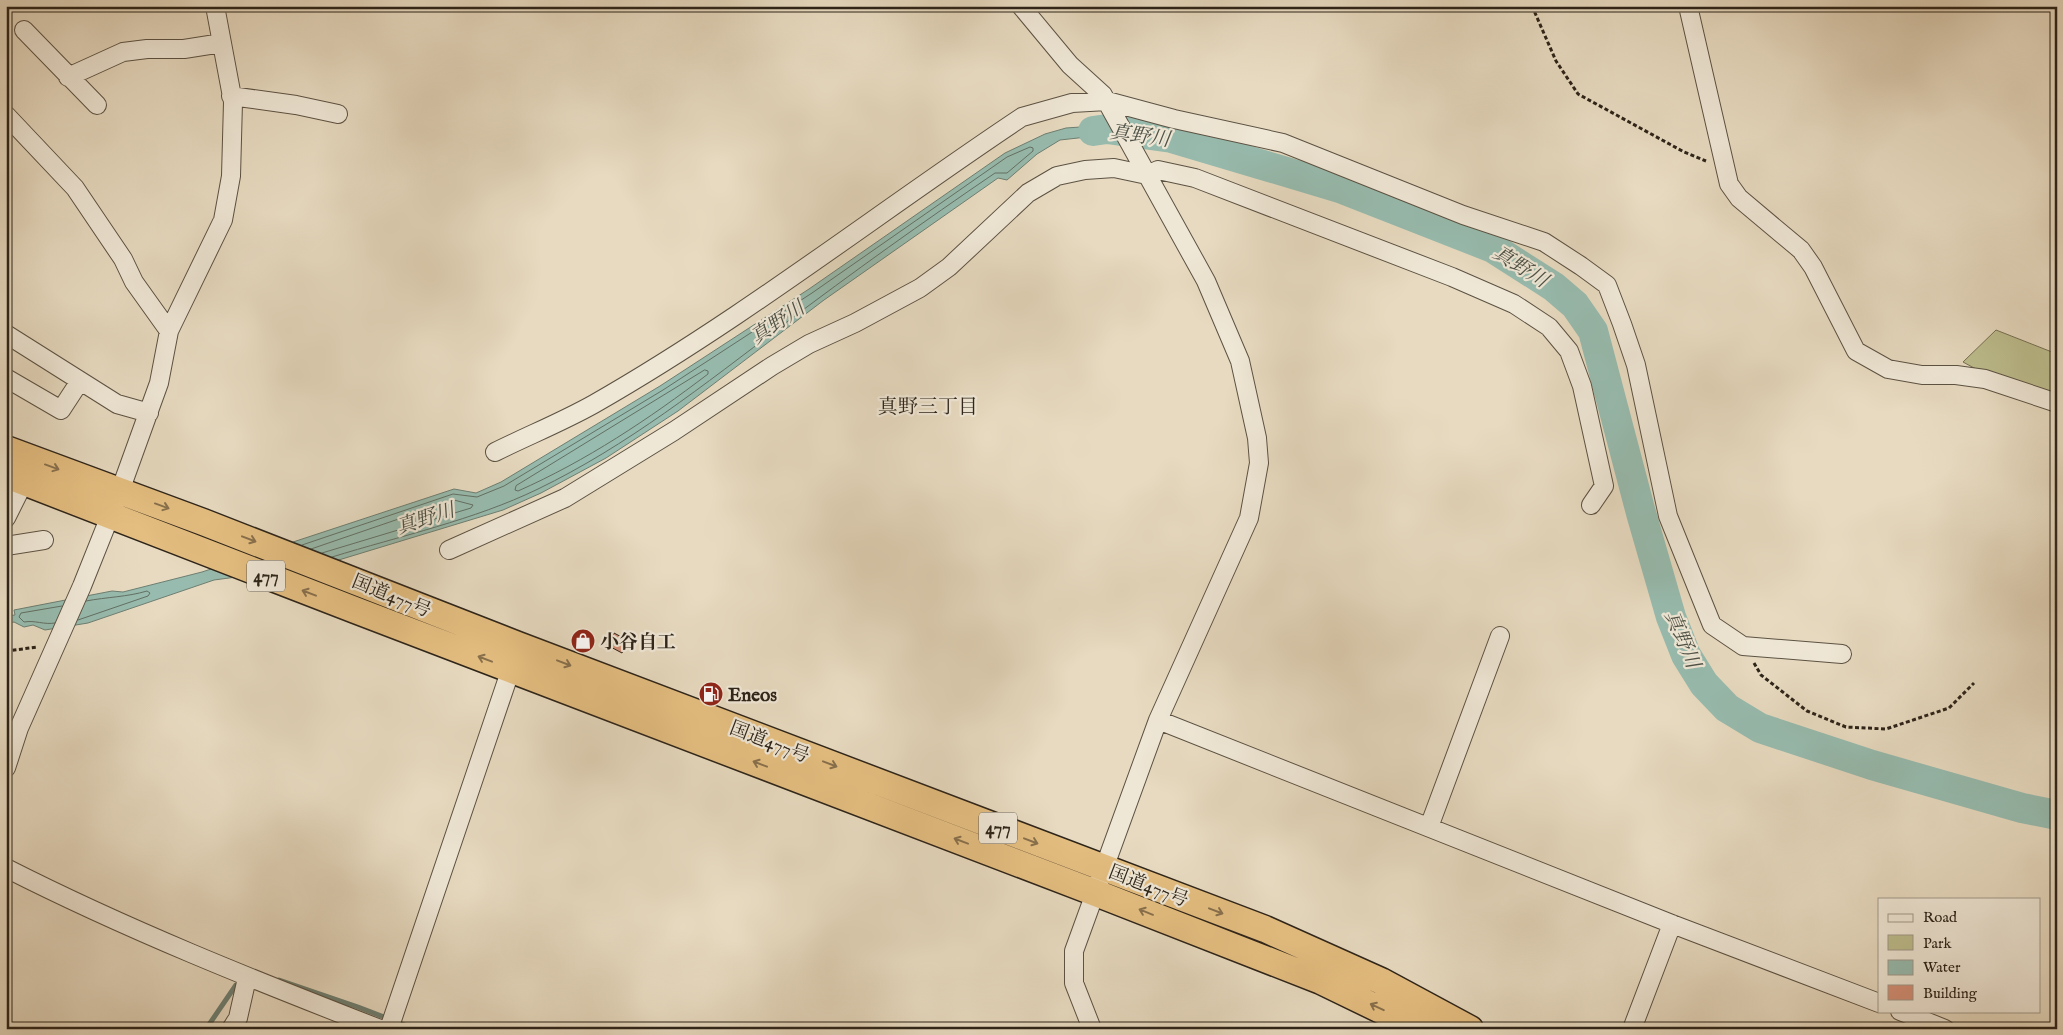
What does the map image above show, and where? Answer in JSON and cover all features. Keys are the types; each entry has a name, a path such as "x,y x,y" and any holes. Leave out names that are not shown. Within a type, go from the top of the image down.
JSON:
{"highway":[{"name":"国道477号","path":"6,449 379,589 515,657 1096,893 1320,981 1420,1029"},
{"name":"国道477号","path":"15,478 354,610 515,657 1104,868 1323,954 1381,981 1470,1029"}],"street":[{"path":"6,768 19,728 82,586 120,491 158,383 169,331 223,220 231,176 232,96 215,6"},
{"path":"1021,6 1070,64 1110,106 1206,281 1240,361 1257,438 1259,463 1248,518 1158,720 1074,951 1074,983 1092,1029"},
{"path":"1688,6 1723,167 1729,184 1739,198 1802,250 1813,266 1856,351 1888,369 1922,375 1956,375 1986,379 2057,403"},
{"path":"24,30 68,77 97,104"},
{"path":"68,77 123,52 147,49 184,49 222,43"},
{"path":"232,96 296,105 338,114"},
{"path":"495,452 592,405 641,375 771,290 1022,117 1072,103 1110,106 1283,143 1463,215 1544,242 1607,285 1636,366 1668,516 1712,625 1743,646 1842,654"},
{"path":"6,115 74,188 123,259 134,282 169,331"},
{"path":"449,550 565,498 674,431 780,361 920,288 949,267 1028,193 1057,176 1086,170 1114,168 1158,170 1195,178 1452,277 1514,304 1549,327 1569,351 1582,386 1604,486 1591,505"},
{"path":"6,334 117,404 148,413"},
{"path":"6,378 61,410 80,381"},
{"path":"6,518 15,478"},
{"path":"6,546 44,540"},
{"path":"1429,827 1500,636"},
{"path":"389,1029 515,657"},
{"path":"1158,720 1878,1004"},
{"path":"6,868 48,889 247,978 380,1029"},
{"path":"1632,1029 1672,924"},
{"path":"231,1029 238,1018 247,978"},
{"path":"1902,1012 1945,1029"}],"path":[{"path":"1532,6 1556,61 1578,94 1684,152 1723,167"},
{"path":"6,651 56,644"},
{"path":"1743,646 1761,675 1807,711 1846,727 1886,728 1949,708 1974,683"}],"green space":[{"path":"1996,330 2057,354 2057,413 1963,362"}],"water":[{"path":"1109,125 1114,134 1060,140 1037,154 1007,180 998,178 824,300 678,411 606,458 541,493 503,510 319,566 214,580 88,623 45,630 33,625 24,627 14,622 6,624 6,616 15,615 14,610 112,591 123,592 202,572 454,489 476,493 501,482 660,386 809,289 1005,153 1045,134 1066,128"}],"building":[{"path":"614,633 629,641 622,653 607,645"}],"waterway":[{"name":"真野川","path":"1093,131 1107,129 1172,138 1340,188 1493,248 1554,287 1575,305 1593,331 1641,513 1671,617 1686,655 1704,684 1727,708 1760,728 1872,765 2022,808 2057,815"},
{"path":"279,980 415,1029"},
{"path":"206,1029 236,985 243,982"}],"place":[{"name":"小谷自工","path":"583,641"},
{"name":"Eneos","path":"711,694"}],"district":[{"name":"真野三丁目","path":"928,406"}]}
